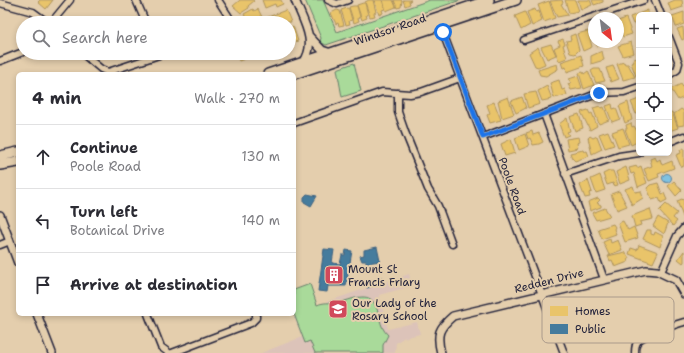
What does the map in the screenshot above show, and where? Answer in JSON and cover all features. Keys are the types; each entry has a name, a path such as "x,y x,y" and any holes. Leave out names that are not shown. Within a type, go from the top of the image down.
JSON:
{"main road":[{"name":"Windsor Road","path":"274,72 489,0"},
{"name":"Windsor Road","path":"296,73 516,0"},
{"path":"0,156 16,152"},
{"path":"0,165 16,162"}],"street":[{"path":"55,16 70,0"},
{"path":"136,0 143,16"},
{"path":"218,0 229,16"},
{"path":"295,0 309,36 310,50 303,62"},
{"path":"328,0 337,4 348,0"},
{"path":"524,40 644,0"},
{"path":"655,0 660,12"},
{"path":"3,2 33,12 39,16"},
{"name":"Poole Road","path":"440,25 543,297"},
{"path":"309,36 320,49 324,52 331,53"},
{"path":"672,45 679,63 677,70 672,73"},
{"path":"0,61 16,55"},
{"path":"90,60 101,69 108,72 143,60"},
{"path":"296,122 382,92 421,92 460,78"},
{"path":"483,137 599,93 624,92 636,87"},
{"path":"398,93 398,112 405,132 428,189 438,206 452,244"},
{"path":"544,114 604,279"},
{"path":"672,141 684,136"},
{"path":"565,174 619,156 636,153"},
{"path":"0,215 16,256"},
{"path":"684,228 677,236 662,272 676,280 684,294"},
{"path":"0,245 10,241"},
{"name":"Redden Drive","path":"441,353 438,335 443,324 453,316 646,270 662,272"},
{"path":"39,316 52,353"},
{"path":"149,316 161,347 170,353 251,323 256,316"},
{"path":"674,326 684,322"},
{"name":"Poole Road","path":"560,343 564,353"},
{"path":"636,353 635,347 637,343"}],"shaded area":[{"name":"Our Lady of the Rosary School","path":"409,274 412,286 379,295 388,329 417,322 420,334 403,338 396,343 395,353 261,353 302,337 294,316 296,316 296,289 310,284 317,305"}],"green space":[{"path":"305,0 323,0 337,32 430,0 461,0 326,45 320,42 321,38"},
{"path":"354,63 361,91 342,97 337,69"},
{"name":"Our Lady of the Rosary School","path":"310,284 317,305 324,303 336,303 362,297 371,299 376,307 383,328 388,335 383,345 383,353 315,353 310,341 305,343 295,316 296,316 296,289"}],"water":[{"path":"665,174 669,174 671,178 669,182 665,182 663,180 663,176"}],"building: Homes":[{"path":"40,0 53,0 46,9 38,2"},
{"path":"240,0 254,1 248,6 249,8 241,13 233,6"},
{"path":"262,0 281,0 283,4 276,7 275,4 265,8"},
{"path":"373,0 376,12 374,13 375,16 370,17 365,2"},
{"path":"374,0 382,0 385,9 382,10 383,13 379,15"},
{"path":"383,0 393,0 396,7 386,11"},
{"path":"394,0 402,0 401,7 397,8"},
{"path":"403,0 411,0 409,1 410,4 405,6"},
{"path":"562,0 563,3 561,4 568,15 557,17 550,1"},
{"path":"565,0 575,0 579,11 569,13"},
{"path":"578,0 590,0 592,5 581,10"},
{"path":"592,0 603,0 603,2 594,5"},
{"path":"675,0 682,0 683,7 671,11 668,3"},
{"path":"549,1 555,18 544,22 538,5"},
{"path":"365,3 368,15 366,15 367,18 362,20 357,5"},
{"path":"357,6 360,17 358,18 359,21 354,23 349,7"},
{"path":"347,8 349,9 352,20 349,21 350,24 346,25 341,10"},
{"path":"253,9 254,11 258,9 262,16 245,16 244,14"},
{"path":"535,9 536,12 539,11 542,21 532,26 527,12"},
{"path":"286,10 288,16 271,16"},
{"path":"337,10 340,11 344,25 339,26 338,23 336,24 331,13"},
{"path":"525,12 530,25 521,30 515,16"},
{"path":"684,12 684,24 676,27 672,16"},
{"path":"636,15 636,24 633,24 630,17"},
{"path":"626,18 632,34 624,37 624,19"},
{"path":"683,27 684,39 682,40 677,29"},
{"path":"588,31 588,48 590,48 583,51 577,34"},
{"path":"575,34 579,50 575,54 570,53 566,41 571,40 570,36"},
{"path":"563,39 565,44 563,45 567,58 559,61 554,48 560,45 558,41"},
{"path":"631,42 634,53 623,56 619,48 624,48 624,44"},
{"path":"551,44 556,55 547,59 541,47"},
{"path":"538,47 545,64 538,67 535,66 529,53"},
{"path":"602,51 604,60 591,64 591,56"},
{"path":"581,55 584,66 567,72 566,67 563,68 561,62"},
{"path":"636,58 636,76 631,63 634,62 633,59"},
{"path":"624,62 625,64 628,64 635,77 623,80 617,64"},
{"path":"557,64 558,69 546,76 540,75 538,70"},
{"path":"613,66 619,79 611,82 606,68"},
{"path":"594,69 600,69 605,81 596,83 591,71"},
{"path":"588,71 594,85 584,89 579,73 583,72 584,74"},
{"path":"578,76 582,88 571,90 568,84 571,83 569,79"},
{"path":"559,80 562,90 565,89 567,95 554,98 550,83"},
{"path":"681,84 684,89 684,97 678,100 672,88"},
{"path":"547,86 552,99 542,101 538,91"},
{"path":"536,92 540,104 528,108 524,94"},
{"path":"508,97 514,114 502,118 498,101"},
{"path":"522,97 526,108 516,113 511,101"},
{"path":"636,100 636,114 631,102"},
{"path":"494,102 501,120 490,123 487,115 490,113 487,105"},
{"path":"628,102 632,120 625,123 619,106"},
{"path":"612,104 613,109 616,108 620,119 612,122 606,106"},
{"path":"600,106 601,108 604,107 609,120 599,124 593,108"},
{"path":"681,109 684,111 684,125 678,126 674,114"},
{"path":"588,110 590,114 592,113 597,126 590,130 581,112"},
{"path":"672,112 678,128 672,130"},
{"path":"579,114 583,128 575,131 570,117"},
{"path":"567,118 570,131 567,132 569,135 564,137 559,124"},
{"path":"631,123 632,127 634,126 636,129 636,142 631,145 625,129 627,129 626,125"},
{"path":"623,128 629,144 618,147 612,132"},
{"path":"532,131 533,135 539,133 543,142 533,145 530,138 528,139 526,133"},
{"path":"608,131 614,145 605,148 599,134"},
{"path":"525,134 529,146 519,150 515,138"},
{"path":"590,136 593,138 597,136 602,149 592,154 588,138"},
{"path":"579,137 580,142 577,143 578,148 568,150 566,139"},
{"path":"511,139 515,153 505,156 501,144"},
{"path":"684,148 684,166 681,167 676,155 681,153 680,150"},
{"path":"583,150 584,152 587,151 589,156 575,161 572,158 570,153"},
{"path":"655,157 657,161 660,159 662,165 672,161 674,168 658,174 659,177 649,181 644,169 652,166 650,159"},
{"path":"637,166 637,168 641,166 647,183 638,187 634,173 631,174 629,168"},
{"path":"626,167 630,180 620,184 616,172"},
{"path":"613,171 618,185 614,186 613,183 607,185 603,174"},
{"path":"600,175 605,190 596,193 591,179"},
{"path":"588,180 592,192 589,193 590,197 585,198 580,185"},
{"path":"674,181 682,190 676,196 668,186"},
{"path":"658,183 662,194 664,193 667,200 661,203 659,198 652,200 647,188 650,185"},
{"path":"633,186 635,192 641,191 643,198 632,205 625,189"},
{"path":"619,191 627,206 617,210 611,194"},
{"path":"598,198 600,200 597,203 601,205 601,207 590,211 588,202"},
{"path":"682,199 684,201 683,217 677,201"},
{"path":"666,204 677,213 673,218 677,221 673,226 659,211"},
{"path":"605,208 610,216 596,220 592,213"},
{"path":"650,209 653,219 640,222 641,225 635,227 632,216"},
{"path":"658,217 668,223 664,234 653,226"},
{"path":"623,221 628,230 634,227 638,238 625,242 618,223"},
{"path":"613,224 616,234 602,239 598,229"},
{"path":"647,230 651,230 651,234 654,235 655,232 663,236 660,247 643,239"},
{"path":"610,239 611,243 618,240 622,250 609,255 603,242"},
{"path":"639,245 658,252 653,263 629,254 631,248 637,250"},
{"path":"684,251 684,262 683,263 678,259"},
{"path":"625,252 629,258 628,262 615,267 612,260 610,261 608,256"}],"building: Public":[{"path":"307,194 317,196 311,206 304,202 304,197"},
{"path":"377,247 380,261 367,263 366,261 362,261 360,256 364,255 364,250"},
{"name":"Mount St Francis Friary","path":"324,249 334,250 332,263 340,264 342,255 345,255 346,250 352,251 346,286 328,286 327,292 318,291"},
{"path":"382,277 384,281 382,283 367,288 365,283"}],"place":[{"name":"Mount St Francis Friary","path":"334,275"},
{"name":"Our Lady of the Rosary School","path":"338,309"}],"route":[{"path":"443,32 483,137 599,93"}]}
